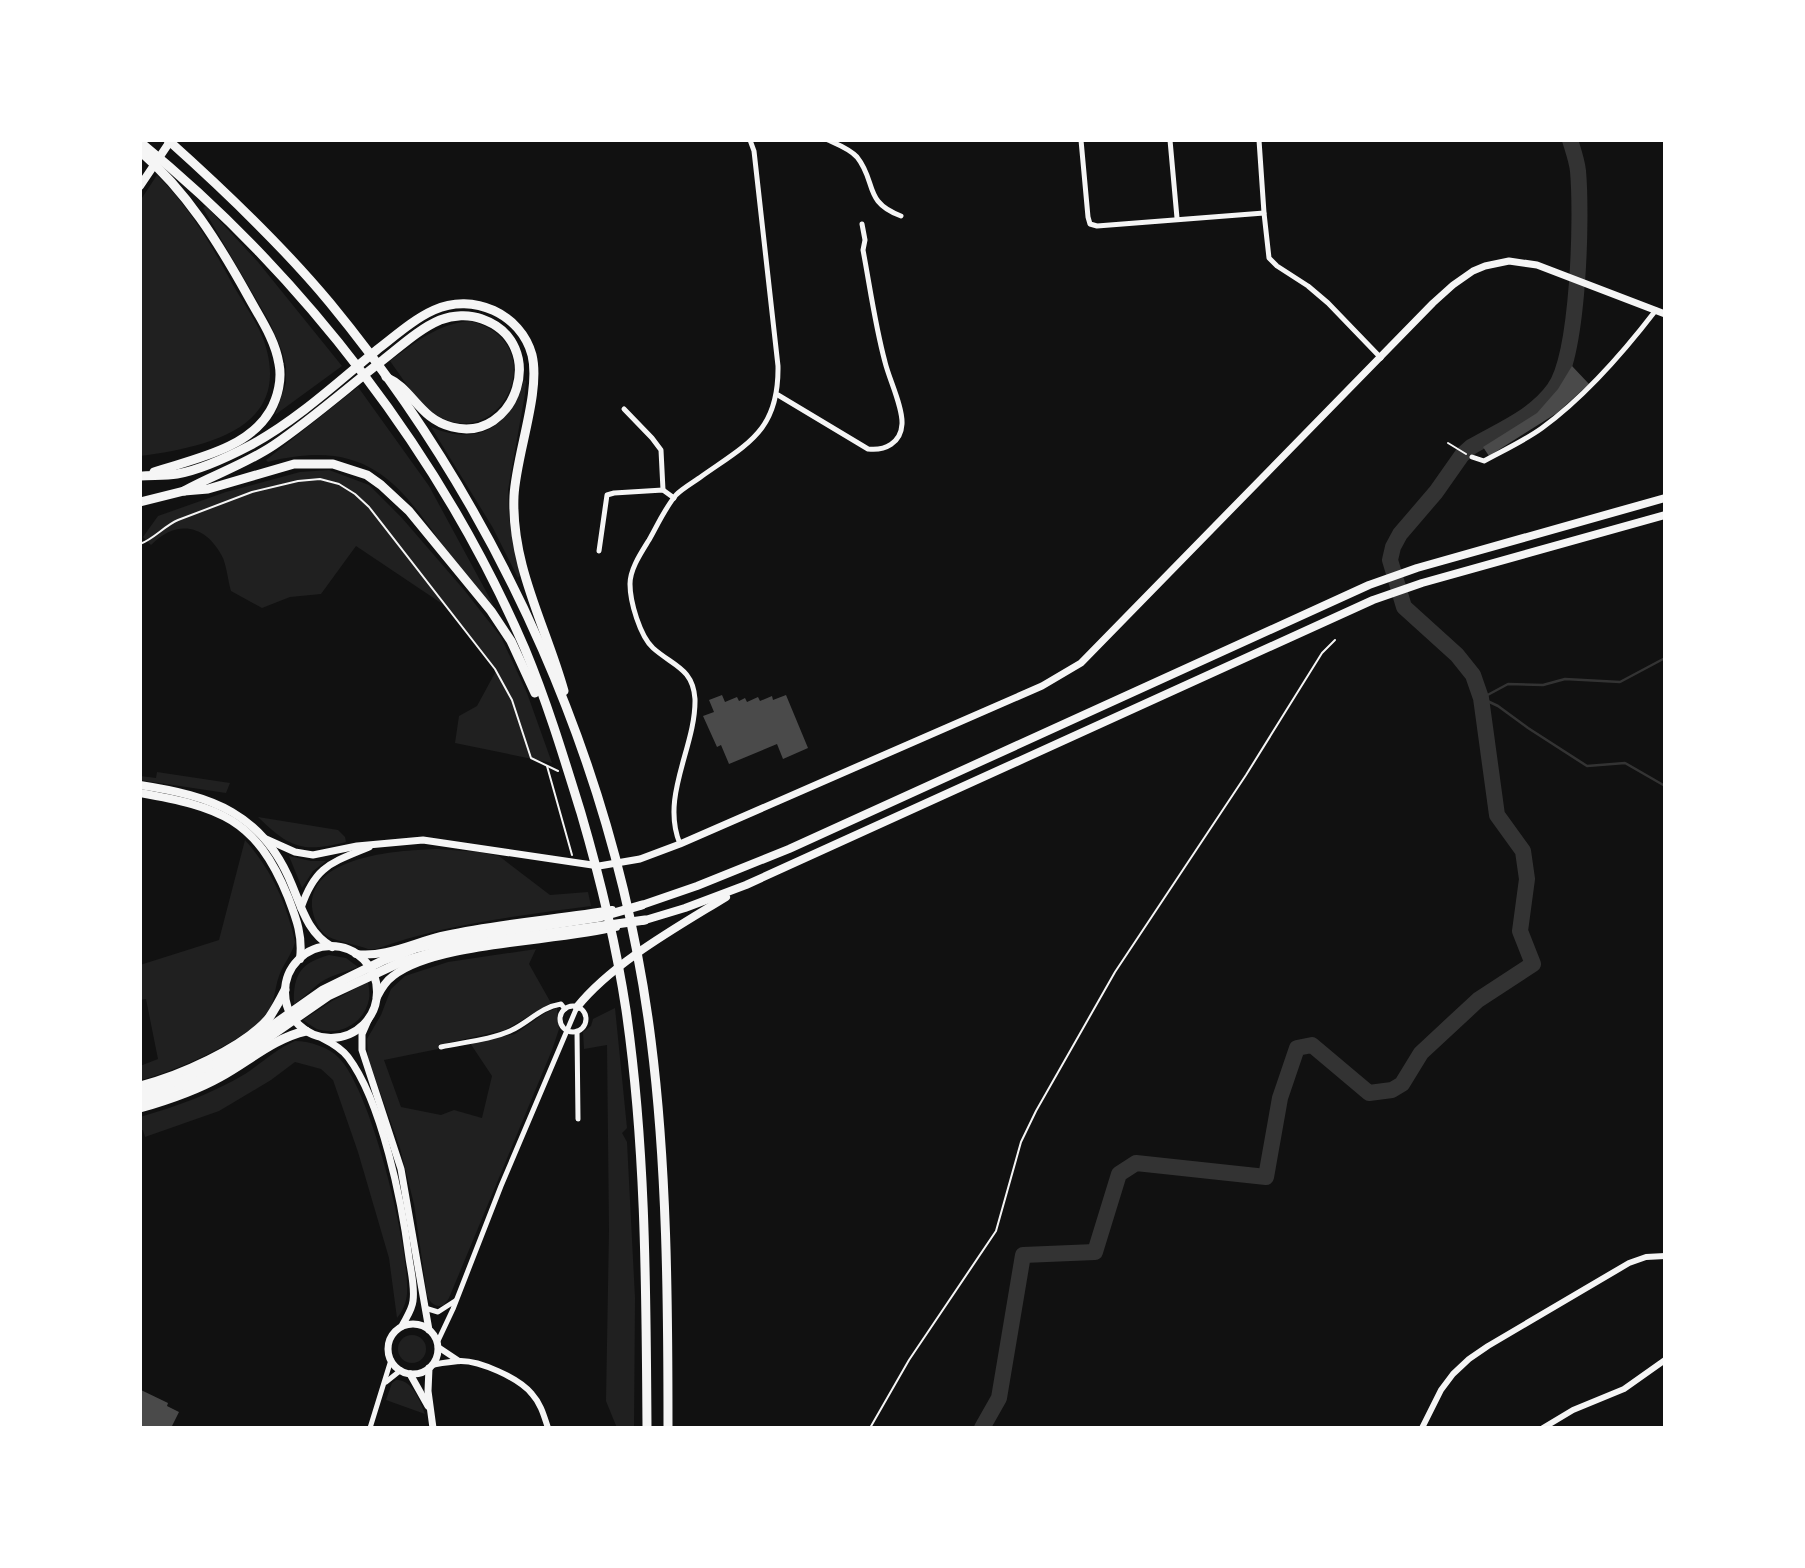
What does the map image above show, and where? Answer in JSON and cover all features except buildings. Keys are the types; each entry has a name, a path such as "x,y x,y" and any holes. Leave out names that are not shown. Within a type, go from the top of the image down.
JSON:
{"highway":[{"path":"169,140 267,234 316,286 386,376 449,472 496,556 570,716 586,757 628,916 651,1039 660,1124 663,1187 668,1426"},
{"path":"140,142 192,187 254,247 298,294 374,391 419,454 476,550 526,652 557,739 561,767 603,898 622,986 639,1124 647,1426"},
{"path":"140,150 173,183 214,237 265,326 277,353 280,368 279,383 270,411 247,434 219,450 141,476"},
{"path":"141,476 178,474 250,445 311,403 411,324 437,308 463,303 501,313 520,331 527,342 534,366 532,393 519,453 515,488 516,531 527,587 560,678 570,716"},
{"path":"184,491 274,445 413,336 440,321 466,316 493,324 503,332 517,351 521,375 513,397 500,414 474,427 456,428 441,424 429,416 399,383 386,376"},
{"path":"140,502 184,491 208,489 294,464 313,462 351,468 382,485 409,511 502,627 519,656 557,739"},
{"path":"140,1093 177,1082 222,1061 323,990 384,960 416,948 450,940 600,917 642,905"},
{"path":"140,1100 181,1089 226,1067 328,996 401,962 451,947 645,920"},
{"path":"140,1086 209,1060 253,1032 267,1020 285,990"},
{"path":"140,1108 197,1089 302,1028"}],"main road":[{"path":"140,186 169,140"},
{"path":"266,839 295,852 313,855 422,839 599,866 640,859 1065,674 1081,663 1453,285 1473,271 1509,261 1537,265 1665,314"},
{"path":"140,785 188,794 219,806 251,824 266,839 286,870 313,932 322,941 356,954 383,954 432,938 642,905 724,876 789,849 1368,585 1417,568 1665,499"},
{"path":"332,947 310,952 300,958 287,978 285,990 288,1009 302,1028 341,1049 357,1072 376,1117 393,1173 414,1292 412,1309 388,1342 391,1360 401,1370 411,1374 420,1373 430,1366 437,1355 437,1345 429,1330 401,1169 362,1050 362,1034 377,997 393,976 406,968 438,957 602,931 645,920 746,885 1373,600 1422,583 1665,515"},
{"path":"140,793 185,802 215,813 246,830 260,843 279,874 299,924 302,935 300,958"},
{"path":"301,908 317,873 333,863 381,843"},
{"path":"577,1007 599,984 629,961 746,885"},
{"path":"356,954 365,962 374,977 377,997"},
{"path":"322,1038 349,1035 369,1018"},
{"path":"402,1326 418,1324 429,1330"},
{"path":"430,1366 433,1428"},
{"path":"411,1374 430,1409"}],"street":[{"path":"684,842 674,827 673,816 695,707 694,689 689,676 649,643 636,612 630,586 642,553 674,498 758,434 778,395 778,366 754,151 750,140"},
{"path":"828,140 854,153 877,201 890,213 901,216"},
{"path":"1081,140 1090,224 1097,226 1264,213"},
{"path":"1170,140 1177,218"},
{"path":"1259,140 1269,258 1328,303 1381,358"},
{"path":"778,395 868,449 877,450 889,446 897,439 903,421 885,362 863,250 865,240 862,223"},
{"path":"1472,457 1485,461 1544,426 1609,367 1656,310"},
{"path":"624,409 660,450 663,490"},
{"path":"599,551 607,495 663,490 674,498"},
{"path":"441,1046 513,1030 552,1005 561,1004 565,1009"},
{"path":"548,1428 542,1409 532,1393 516,1380 496,1371 459,1361 437,1345 577,1007"},
{"path":"565,1009 577,1007 584,1012 586,1019 584,1027 577,1031 566,1030"},
{"path":"565,1009 560,1020 566,1030"},
{"path":"577,1031 578,1119"},
{"path":"1422,1428 1441,1390 1453,1374 1488,1346 1629,1263 1646,1257 1665,1256"},
{"path":"425,1308 438,1312 455,1301"},
{"path":"370,1428 391,1360"},
{"path":"1543,1428 1560,1416 1624,1389 1665,1360"},
{"path":"430,1366 459,1361"},
{"path":"386,1382 401,1370"}],"path":[{"path":"1448,443 1472,457"},
{"path":"140,544 178,520 273,485 320,480 339,484 369,507 495,669 512,700 531,758 547,766 561,767"},
{"path":"870,1428 909,1360 996,1231 1021,1142 1115,972 1247,775 1322,653 1335,640"},
{"path":"547,766 574,862"}],"shaded area":[{"path":"157,175 199,227 250,312 264,341 270,371 267,395 255,414 238,428 191,447 140,456 140,201"},
{"path":"206,206 258,262 342,366 275,415 286,383 282,351 270,323 203,208"},
{"path":"470,321 495,332 509,349 514,369 510,389 500,407 483,419 463,423 432,412 412,392 390,361 437,330"},
{"path":"524,380 525,394 508,490 509,518 520,575 518,578 493,528 431,427 463,435 490,429 510,410"},
{"path":"358,387 429,486 494,606 467,577 402,493 378,473 350,459 314,455 268,462 266,460"},
{"path":"329,470 369,485 402,518 501,637 527,693 552,763 455,743 459,716 477,706 496,671 444,605 356,546 321,594 290,597 262,608 231,591 223,558 209,538 200,532 191,529 171,531 151,545 143,537 158,516 226,492 300,472"},
{"path":"157,772 230,783 226,793 140,780 140,776 156,778"},
{"path":"258,817 338,830 346,842 318,847 298,845 279,836"},
{"path":"245,840 263,863 277,888 295,942 279,976 271,1007 255,1026 224,1046 188,1063 140,1080 140,1066 158,1059 146,999 140,1000 140,965 219,940"},
{"path":"438,849 499,856 550,895 588,892 591,906 455,927 376,949 331,938 319,927 312,907 315,890 325,876 360,859 402,851"},
{"path":"289,856 326,861 313,871 302,888"},
{"path":"536,949 529,964 551,1003 505,1030 438,1045 438,1049 384,1060 401,1107 441,1115 454,1110 482,1118 492,1076 470,1043 515,1034 557,1008 559,1029 552,1050 449,1298 444,1305 435,1305 427,1295 414,1204 400,1148 368,1058 367,1039 381,1015 391,989 405,976 448,962"},
{"path":"329,955 346,958 358,967 326,979 294,1004 295,985 301,971 319,958"},
{"path":"368,982 367,1008 350,1026 325,1031 303,1020 332,1001"},
{"path":"615,1008 627,1128 622,1133 627,1142 635,1298 634,1428 617,1428 606,1401 609,1230 607,1045 584,1049 583,1032 591,1026 593,1019"},
{"path":"295,1041 318,1045 335,1054 351,1075 364,1102 386,1171 402,1242 407,1294 404,1307 397,1318 389,1258 358,1152 333,1080 321,1069 295,1062 271,1080 219,1111 145,1137 143,1130 140,1130 140,1117 220,1088"},
{"path":"412,1335 422,1339 426,1349 422,1359 412,1363 402,1359 398,1349 402,1339"},
{"path":"396,1380 411,1387 425,1414 386,1400 392,1383"}],"waterway":[{"path":"982,1428 999,1398 1023,1255 1095,1252 1119,1174 1136,1163 1266,1177 1280,1098 1297,1048 1312,1045 1369,1093 1392,1090 1402,1084 1421,1053 1478,1000 1533,964 1520,931 1527,879 1523,851 1497,815 1481,698 1473,675 1457,655 1404,607 1390,560 1400,534 1436,492 1462,455 1537,407 1554,389 1562,371 1574,317 1579,251 1578,171 1570,140"},
{"path":"1482,698 1508,684 1543,685 1565,679 1620,682 1665,658"},
{"path":"1481,698 1498,706 1587,766 1625,763 1665,786"}]}
